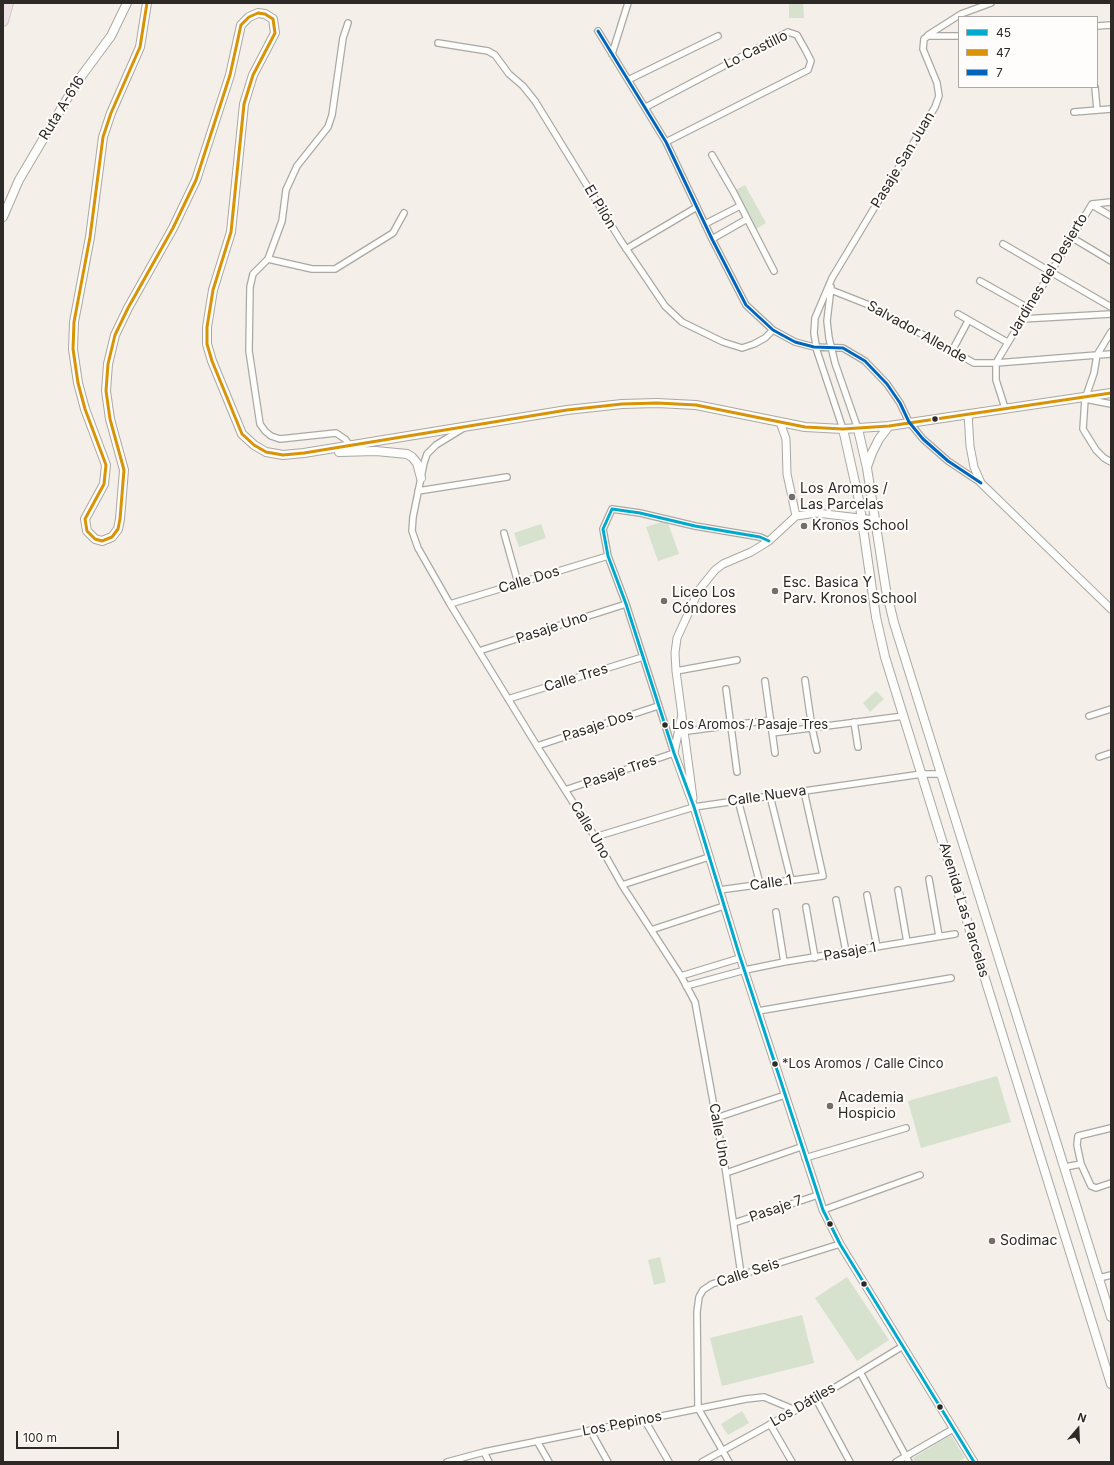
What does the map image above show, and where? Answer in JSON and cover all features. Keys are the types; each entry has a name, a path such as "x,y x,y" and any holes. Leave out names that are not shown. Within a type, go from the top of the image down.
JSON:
{"highway":[{"path":"3,21 8,3"}],"main road":[{"name":"Ruta A-616","path":"3,217 19,180 77,82 111,36 127,3"},
{"path":"147,3 140,47 111,113 103,137 90,237 76,310 74,349 78,383 85,409 105,461 106,470 104,484 86,516 86,531 95,539 106,540 116,532 120,519 124,470 110,419 106,391 108,364 116,335 128,308 181,212 196,180 232,66 241,25 249,17 258,13 265,14 273,19 275,33 253,75 244,104 231,232 208,309 207,344 212,361 242,434 254,445 266,452 283,455 352,449 468,426 567,410 622,404 657,403 696,405 805,427 844,429 889,426 1111,393"},
{"path":"867,468 879,439 889,426"},
{"name":"Avenida Las Parcelas","path":"858,428 876,520 886,590 894,623 1111,1317"},
{"name":"Avenida Las Parcelas","path":"844,429 862,519 881,639 1111,1384"},
{"path":"352,449 407,454 417,463 421,478"}],"street":[{"path":"612,54 628,3"},
{"path":"928,36 961,14 991,3"},
{"path":"348,22 343,38 332,115 328,127 297,166 289,182 282,221 268,259 253,274 250,287 249,351 260,424 270,436 280,439 336,434 345,439 352,449"},
{"path":"1098,26 1111,25"},
{"path":"598,31 646,107 666,142 742,299 757,316 773,330 796,342 816,347 843,348 865,361 874,369 900,403 909,422 923,439 938,452 981,483 1111,609"},
{"name":"Lo Castillo","path":"646,107 788,32 797,35 806,50 810,61 808,70 666,142"},
{"path":"628,80 718,36"},
{"path":"928,36 957,36"},
{"name":"Pasaje San Juan","path":"816,347 814,333 815,318 832,278 935,107 939,96 937,83 922,44 928,36"},
{"name":"El Pilón","path":"438,43 488,51 495,54 509,74 523,86 536,101 626,249 665,306 682,322 702,333 742,348 765,338 773,330"},
{"path":"1095,88 1098,110"},
{"path":"1074,112 1111,109"},
{"path":"712,155 774,271"},
{"name":"Jardines del Desierto","path":"996,363 1007,342 1092,204 1111,202"},
{"path":"1092,204 1111,216"},
{"path":"705,224 740,206"},
{"path":"626,249 697,207"},
{"path":"268,259 312,269 335,269 393,233 404,213"},
{"path":"712,239 747,219"},
{"path":"1071,237 1111,261"},
{"path":"1003,244 1111,307"},
{"name":"Pasaje San Juan","path":"832,278 827,321 831,347 858,428"},
{"path":"980,281 1028,308"},
{"name":"Salvador Allende","path":"830,290 869,305 974,363 996,363 1098,355"},
{"path":"958,314 1007,342"},
{"path":"1022,319 1111,314"},
{"path":"952,352 968,321"},
{"path":"1111,332 1098,355 1094,373 1085,397 1083,429 1096,450 1104,458 1111,462"},
{"path":"816,347 844,429"},
{"path":"1098,355 1111,354"},
{"path":"996,363 996,380 1005,408"},
{"path":"1085,397 1111,404"},
{"path":"968,414 970,446 974,467 981,483"},
{"path":"780,422 786,439 787,474 796,516"},
{"name":"Calle Uno","path":"468,426 436,445 427,454 418,491 412,531 418,548 450,604 595,837 622,885 681,976 698,1012 726,1173 741,1274"},
{"path":"418,491 507,477"},
{"path":"770,541 760,537 695,526 640,513 612,509 603,529 608,556 626,604 658,706 694,807 740,958 823,1210 840,1244 974,1462"},
{"path":"694,807 681,732 682,714 675,652 677,638 699,590 707,578 723,564 751,552 770,541 796,516 817,513 876,520"},
{"path":"504,533 518,583"},
{"name":"Calle Dos","path":"450,604 608,556"},
{"name":"Pasaje Uno","path":"479,651 626,604"},
{"name":"Calle Tres","path":"508,699 643,657"},
{"path":"676,671 737,660"},
{"path":"805,680 812,728 817,750"},
{"path":"765,681 775,753"},
{"path":"726,689 732,725 737,772"},
{"name":"Pasaje Dos","path":"537,746 658,706"},
{"path":"1089,716 1111,709"},
{"path":"772,733 904,716"},
{"path":"681,732 771,720"},
{"path":"854,722 858,747"},
{"path":"674,753 681,732"},
{"name":"Pasaje Tres","path":"565,790 674,753"},
{"path":"1099,757 1111,753"},
{"name":"Calle Nueva","path":"595,837 694,807 922,774 942,774"},
{"name":"Calle 1","path":"719,890 823,876 804,791"},
{"path":"770,796 791,880"},
{"path":"738,800 760,884"},
{"path":"622,885 709,857"},
{"path":"929,879 939,936"},
{"path":"898,890 907,942"},
{"path":"867,895 877,947"},
{"path":"836,900 846,952"},
{"path":"651,930 724,906"},
{"path":"806,907 815,958"},
{"path":"776,912 784,962"},
{"name":"Pasaje 1","path":"686,986 745,970 784,962 955,934"},
{"path":"681,976 740,958"},
{"path":"758,1011 950,978"},
{"path":"716,1118 785,1095"},
{"path":"805,1158 906,1128"},
{"path":"1111,1128 1078,1136 1077,1145 1081,1164 1091,1186 1096,1188 1111,1183"},
{"path":"726,1173 801,1147"},
{"path":"1065,1168 1081,1164"},
{"path":"823,1210 920,1175"},
{"name":"Pasaje 7","path":"734,1223 818,1195"},
{"name":"Calle Seis","path":"698,1408 697,1312 699,1297 703,1290 712,1284 741,1274 840,1244"},
{"path":"1099,1278 1111,1275"},
{"name":"Los Dátiles","path":"702,1462 816,1399 903,1346"},
{"path":"860,1372 909,1462"},
{"name":"Los Pepinos","path":"447,1462 464,1460 484,1452 590,1430 698,1408 764,1397 795,1410"},
{"path":"816,1399 850,1462"},
{"path":"698,1408 729,1462"},
{"path":"644,1419 669,1462"},
{"path":"770,1424 792,1462"},
{"path":"896,1462 953,1428"},
{"path":"590,1430 608,1462"},
{"path":"537,1441 549,1462"},
{"path":"484,1452 489,1462"}],"green space":[{"path":"789,3 803,3 804,18 789,18"},
{"path":"745,185 766,223 756,229 735,190"},
{"path":"667,520 679,554 658,561 646,527"},
{"path":"541,524 546,538 519,547 514,533"},
{"path":"876,691 884,699 870,712 863,703"},
{"path":"997,1076 1011,1122 921,1148 908,1101"},
{"path":"660,1257 666,1282 654,1285 648,1260"},
{"path":"847,1277 889,1340 857,1361 815,1298"},
{"path":"802,1315 814,1363 722,1386 710,1338"},
{"path":"742,1411 749,1423 728,1435 721,1424"},
{"path":"951,1435 965,1458 957,1462 915,1462 913,1458"}],"transit line":[{"name":"47","path":"147,3 140,47 111,113 103,137 90,237 74,322 73,349 78,383 85,409 106,465 104,484 85,519 87,531 95,539 102,541 112,537 118,529 120,519 124,470 110,419 106,391 108,364 115,335 128,308 173,228 196,180 230,75 241,25 249,17 258,13 265,14 273,19 275,33 253,75 244,104 231,232 213,290 207,327 207,344 212,361 242,434 254,445 266,452 283,455 304,453 567,410 622,404 657,403 696,405 805,427 843,429 889,426 1111,393"},
{"name":"7","path":"598,31 666,142 712,239 746,305 773,330 795,342 814,347 843,348 865,361 887,384 900,403 909,422 923,439 948,461 981,483"},
{"name":"45","path":"769,541 760,537 695,526 640,513 612,509 603,529 608,556 626,604 674,753 694,807 739,954 823,1210 840,1244 974,1462"}],"place":[{"name":"Los Aromos / Las Parcelas","path":"792,497"},
{"name":"Kronos School","path":"804,526"},
{"name":"Esc. Basica Y Parv. Kronos School","path":"775,591"},
{"name":"Liceo Los Cóndores","path":"664,601"},
{"name":"Los Aromos / Pasaje Tres","path":"665,725"},
{"name":"*Los Aromos / Calle Cinco","path":"775,1064"},
{"name":"Academia Hospicio","path":"830,1106"},
{"name":"Sodimac","path":"992,1241"}]}
